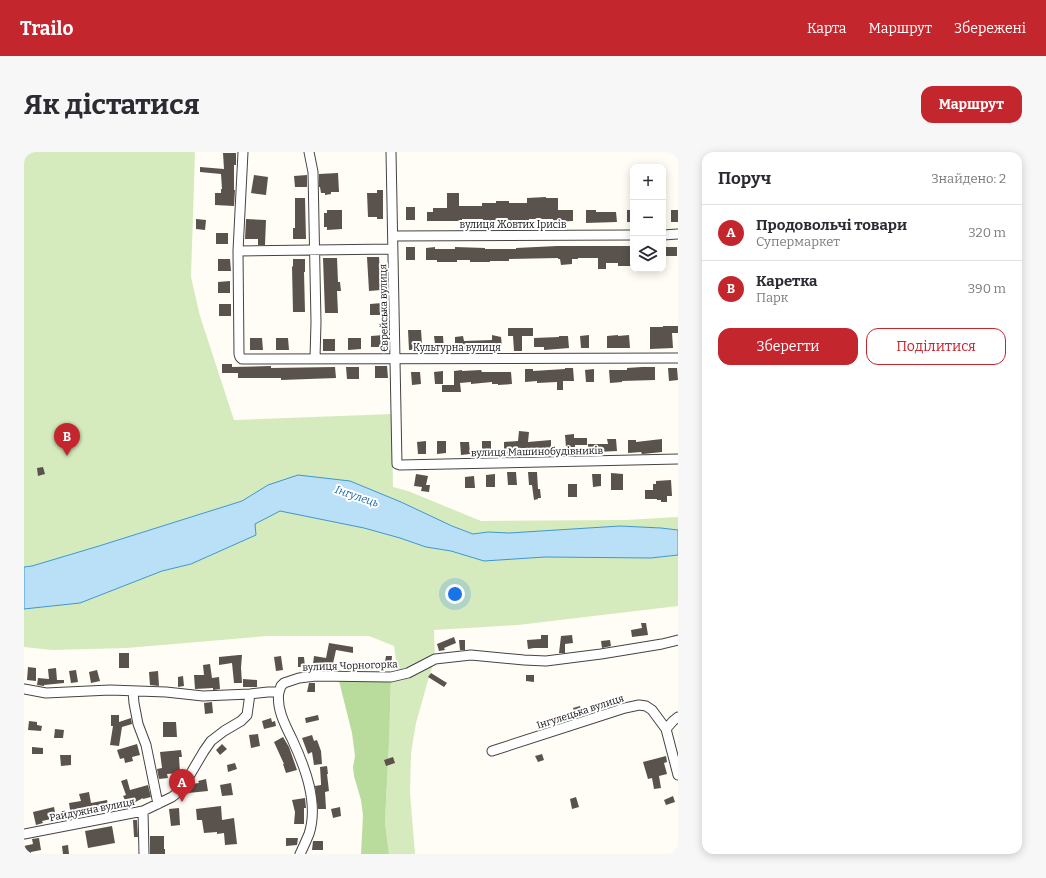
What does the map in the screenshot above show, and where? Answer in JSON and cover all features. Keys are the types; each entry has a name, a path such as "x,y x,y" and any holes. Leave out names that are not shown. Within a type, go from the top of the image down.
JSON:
{"street":[{"path":"243,152 238,251 393,249"},
{"path":"309,152 313,172 316,322 315,358"},
{"name":"Єврейська вулиця","path":"391,152 397,464"},
{"path":"666,235 678,234"},
{"name":"вулиця Жовтих Ірисів","path":"393,236 630,235"},
{"name":"Культурна вулиця","path":"238,251 239,354 242,359 678,358"},
{"name":"вулиця Машинобудівників","path":"397,464 678,459"},
{"name":"вулиця Чорногорка","path":"279,692 284,683 299,678 316,676 391,677 408,673 435,659 471,655 546,661 601,654 678,640"},
{"path":"24,689 46,693 97,690 166,692 203,696 279,692 278,697 281,712 305,773 312,806 309,834 300,854"},
{"path":"133,691 138,724 146,745 158,804"},
{"name":"Райдужна вулиця","path":"24,834 143,811 172,797 181,790 211,741 224,731 236,725 247,715 250,694"},
{"name":"Інгулецька вулиця","path":"492,751 625,708 639,705 646,706 652,710 666,729"},
{"path":"678,717 666,729 678,775"},
{"path":"143,811 144,854"}],"green space":[{"path":"24,152 195,152 191,277 200,316 234,420 392,414 393,487 408,491 481,521 625,520 678,517 678,530 620,526 473,534 452,526 401,502 268,485 242,501 99,546 24,567"},
{"path":"280,511 364,528 426,547 451,551 545,557 651,558 678,555 678,606 518,625 434,630 435,659 416,723 411,753 410,793 415,854 389,854 385,822 391,677 398,675 394,646 369,636 267,636 127,648 52,650 24,647 24,609 80,603 162,571 191,564 255,524"},
{"path":"338,677 391,677 385,822 389,854 361,854 363,815 361,800 354,776 353,767 355,756 352,733"}],"water":[{"name":"Інгулець","path":"298,475 350,481 473,534 620,526 678,530 678,555 651,558 545,557 484,561 451,551 426,547 364,528 280,511 255,524 256,535 191,564 162,571 80,603 24,609 24,567 99,546 242,501 268,485"}],"building":[{"path":"223,153 236,153 236,165 234,165 234,206 215,205 215,193 221,193 222,189 221,174 200,172 200,167 224,169"},
{"path":"338,173 339,192 331,192 331,194 325,195 325,193 321,193 319,187 319,174"},
{"path":"254,175 268,177 266,195 251,193"},
{"path":"307,175 307,187 295,187 294,176"},
{"path":"377,190 383,190 383,219 368,217 367,193 377,193"},
{"path":"447,193 459,193 459,206 482,206 482,203 496,203 496,201 527,203 527,198 558,198 558,210 573,210 573,221 553,222 553,219 529,219 505,222 483,222 483,219 462,219 462,221 427,221 427,212 433,212 433,208 447,208"},
{"path":"295,198 305,198 306,239 293,239 293,228 295,228"},
{"path":"406,207 415,207 415,220 406,220"},
{"path":"327,210 342,210 342,229 327,230 327,227 324,227 324,213 327,213"},
{"path":"586,210 596,210 596,212 616,212 617,222 586,223"},
{"path":"627,210 630,210 630,222 627,222"},
{"path":"671,210 678,210 678,222 671,222"},
{"path":"196,219 206,220 205,230 196,229"},
{"path":"246,219 266,220 265,245 258,245 258,239 245,239"},
{"path":"216,233 228,233 228,244 216,244"},
{"path":"557,246 630,246 630,266 618,266 618,263 606,263 606,269 598,269 598,258 572,259 572,264 561,265 560,259 558,258 509,259 509,261 490,262 470,262 470,260 457,260 457,262 437,262 437,260 426,260 426,248 516,248"},
{"path":"406,247 415,247 415,260 406,260"},
{"path":"666,247 677,247 677,256 666,256"},
{"path":"367,257 379,257 381,290 369,291"},
{"path":"323,258 337,258 338,282 340,282 341,291 337,291 338,313 325,313"},
{"path":"218,259 230,259 231,271 218,271"},
{"path":"293,259 305,259 305,312 293,312"},
{"path":"230,281 230,293 218,293 218,282"},
{"path":"382,303 382,315 370,315 370,304"},
{"path":"219,304 231,304 231,316 219,316"},
{"path":"678,326 678,333 672,333 673,348 650,349 650,327"},
{"path":"508,328 533,328 533,336 522,336 522,351 514,351 513,336 508,336"},
{"path":"408,330 421,330 422,344 435,344 434,336 443,336 444,349 409,350"},
{"path":"384,335 384,347 371,347 371,336"},
{"path":"492,335 501,337 502,347 487,348 487,352 467,352 467,349 455,349 455,337 463,336 464,341 492,340"},
{"path":"589,335 589,348 581,348 580,336"},
{"path":"629,335 630,348 607,348 607,336"},
{"path":"568,336 569,348 544,350 544,347 534,347 534,338"},
{"path":"250,338 262,338 263,350 250,350"},
{"path":"276,338 288,338 289,350 276,350"},
{"path":"348,338 361,338 361,349 348,350"},
{"path":"323,339 335,339 335,351 323,351"},
{"path":"222,364 232,364 232,367 335,367 336,378 281,380 281,378 238,378 238,373 222,373"},
{"path":"375,366 387,366 388,378 375,378"},
{"path":"346,367 359,367 359,379 347,379"},
{"path":"655,367 655,380 610,383 609,370 627,370 627,368"},
{"path":"573,368 574,381 563,381 563,390 557,390 557,382 525,382 525,369 533,369 533,371"},
{"path":"668,368 677,368 678,380 669,381"},
{"path":"594,369 594,382 586,382 585,370"},
{"path":"443,371 443,384 435,384 434,372"},
{"path":"454,371 511,372 512,384 498,385 492,384 492,382 471,384 471,382 460,383 461,392 442,392 442,385 454,385"},
{"path":"411,372 420,372 421,384 412,385"},
{"path":"519,431 529,432 528,442 551,440 551,452 540,454 504,455 504,442 518,441"},
{"path":"574,434 574,438 587,438 587,445 566,447 565,435"},
{"path":"607,439 616,439 617,451 597,452 597,455 588,455 588,444 608,444"},
{"path":"662,439 662,452 643,454 641,452 628,453 628,440 636,440 636,442"},
{"path":"426,441 426,454 418,454 417,442"},
{"path":"437,441 446,441 446,453 437,454"},
{"path":"482,441 491,441 491,454 482,454"},
{"path":"460,442 469,442 470,454 461,455"},
{"path":"43,467 45,474 38,476 37,468"},
{"path":"507,472 516,472 517,485 508,485"},
{"path":"528,472 537,472 538,489 540,489 541,498 534,500 532,485 529,485"},
{"path":"611,473 623,474 623,490 611,490"},
{"path":"416,474 428,476 426,485 430,485 429,492 421,491 422,487 414,486"},
{"path":"495,474 495,487 486,487 486,475"},
{"path":"592,474 601,474 601,486 593,487"},
{"path":"474,476 475,488 465,488 465,477"},
{"path":"671,480 672,496 667,496 667,502 661,502 661,500 657,499 645,499 645,490 653,490 653,484 656,484 656,481"},
{"path":"568,484 577,484 577,497 568,497"},
{"path":"641,623 646,623 648,635 632,637 631,630 642,628"},
{"path":"541,635 548,635 548,648 528,649 527,640 541,639"},
{"path":"572,635 573,643 565,644 565,653 559,653 561,636"},
{"path":"454,637 456,643 444,648 445,650 439,651 437,644"},
{"path":"459,640 465,640 465,650 460,650"},
{"path":"610,640 611,646 602,648 601,641"},
{"path":"329,643 353,647 353,653 336,650 332,668 327,669 313,664 314,656 326,658"},
{"path":"119,653 129,653 129,668 119,668"},
{"path":"242,655 242,683 234,683 232,663 219,665 219,657"},
{"path":"281,656 283,670 276,671 274,657"},
{"path":"386,656 392,656 391,667 384,667"},
{"path":"298,657 304,657 305,667 298,667"},
{"path":"210,664 212,678 219,677 220,689 195,689 194,675 204,675 203,665"},
{"path":"28,667 36,668 36,681 27,680"},
{"path":"56,668 57,680 64,680 64,683 44,686 37,685 38,678 49,679 48,669"},
{"path":"76,670 78,682 71,683 69,671"},
{"path":"97,670 100,681 91,683 89,672"},
{"path":"158,671 159,686 150,685 149,672"},
{"path":"431,673 447,683 444,687 428,677"},
{"path":"526,675 534,675 534,682 526,681"},
{"path":"183,676 184,686 178,687 178,677"},
{"path":"243,679 257,680 257,687 243,687"},
{"path":"309,683 315,683 315,692 307,692"},
{"path":"212,702 213,713 205,714 204,703"},
{"path":"580,706 582,715 576,718 573,708"},
{"path":"111,715 119,715 119,722 131,718 132,724 122,727 119,746 110,745 113,726 111,726"},
{"path":"318,715 319,720 306,723 305,718"},
{"path":"271,718 272,722 275,721 276,726 264,729 262,721"},
{"path":"29,721 37,722 37,725 42,726 41,731 28,730"},
{"path":"163,722 176,722 177,737 163,737"},
{"path":"55,729 64,730 63,738 54,738"},
{"path":"258,734 260,746 251,748 249,735"},
{"path":"312,735 314,741 317,740 321,751 322,764 314,765 312,752 308,754 302,738"},
{"path":"283,737 289,747 297,770 286,773 284,764 274,742"},
{"path":"137,744 140,755 132,757 133,761 125,763 124,758 120,759 117,750"},
{"path":"222,744 227,749 220,755 216,750"},
{"path":"32,747 43,748 43,754 32,754"},
{"path":"181,750 182,757 179,757 180,773 167,774 168,778 159,779 157,769 162,768 160,752"},
{"path":"542,754 544,760 538,762 535,756"},
{"path":"60,755 71,755 71,765 61,766"},
{"path":"666,756 667,762 664,763 667,774 659,776 661,788 654,789 652,778 648,779 643,762"},
{"path":"393,757 395,763 386,766 384,760"},
{"path":"235,763 237,769 228,772 227,765"},
{"path":"327,766 329,791 325,792 326,809 318,809 315,786 321,785 320,767"},
{"path":"127,779 130,790 148,785 151,797 143,798 128,806 123,796 126,795 121,781"},
{"path":"206,779 208,791 188,793 191,784 199,783 198,781"},
{"path":"231,783 233,795 222,796 220,785"},
{"path":"89,792 91,803 107,800 109,810 84,816 83,814 71,816 69,803 81,801 79,794"},
{"path":"673,796 675,802 666,805 664,800"},
{"path":"576,797 579,807 572,809 570,799"},
{"path":"305,798 306,808 304,808 304,824 294,824 295,812 292,800"},
{"path":"221,806 222,820 234,818 237,844 225,845 224,833 204,833 202,820 197,820 196,809"},
{"path":"54,807 56,818 42,821 43,823 36,825 33,812"},
{"path":"340,807 341,816 333,818 331,809"},
{"path":"179,808 180,825 171,826 169,809"},
{"path":"133,820 137,820 138,837 134,837"},
{"path":"112,826 115,843 88,848 85,831"},
{"path":"150,836 164,836 165,854 150,854"},
{"path":"39,838 41,850 31,852 31,854 24,854 24,846 33,844 32,839"},
{"path":"286,838 298,838 297,845 286,846"},
{"path":"313,841 323,841 323,850 312,850"},
{"path":"68,845 69,854 63,854 62,846"}],"place":[{"name":"Каретка","path":"67,456"},
{"name":"Продовольчі товари","path":"182,802"}]}
